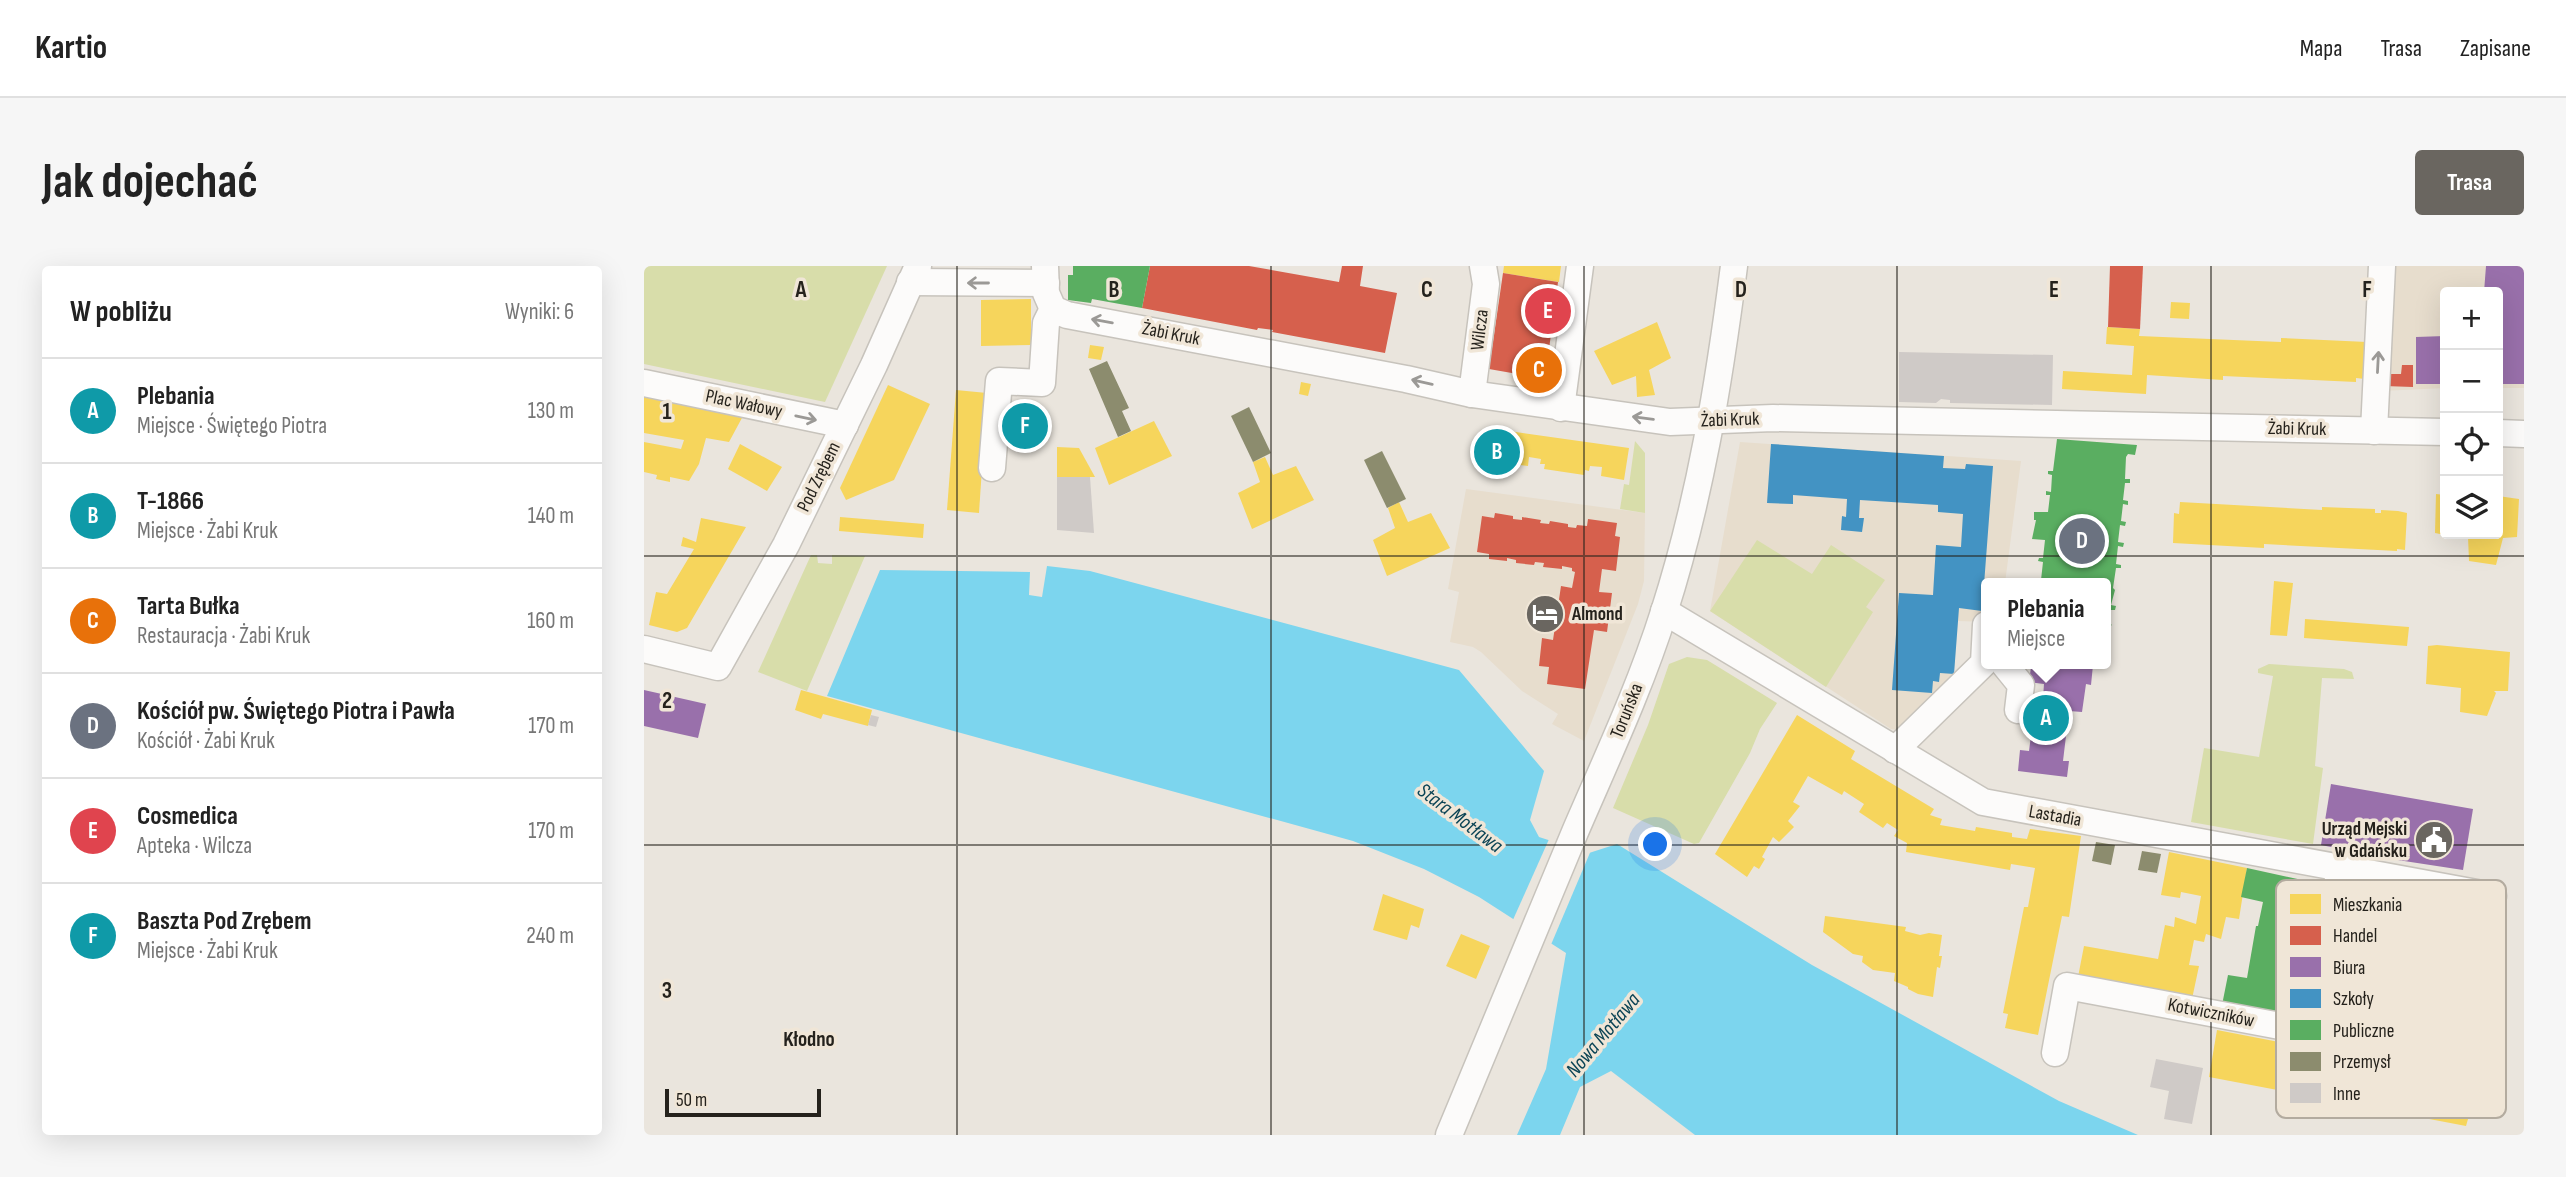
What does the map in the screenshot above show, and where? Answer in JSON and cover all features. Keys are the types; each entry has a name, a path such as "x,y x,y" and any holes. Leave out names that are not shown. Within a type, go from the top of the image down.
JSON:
{"street":[{"path":"1561,408 1580,266"},
{"name":"Toruńska","path":"1450,1135 1526,946 1626,713 1664,611 1693,508 1711,421 1734,266"},
{"path":"2374,431 2382,266"},
{"name":"Wilcza","path":"1472,394 1488,272"},
{"name":"Pod Zrębem","path":"644,649 718,667 786,545 914,274 1046,274"},
{"path":"992,468 999,381 1042,383 1046,323 1053,309 1046,293 1046,274"},
{"name":"Żabi Kruk","path":"1053,309 1067,315 1472,394 1670,422 1773,418 2440,432"},
{"name":"Plac Wałowy","path":"644,383 845,425"},
{"path":"2503,433 2524,434"},
{"name":"Lastadia","path":"1664,611 1983,802 2402,880"},
{"path":"1895,750 1981,659"},
{"path":"2006,669 2021,685 2018,710"},
{"path":"2338,880 2340,869"},
{"name":"Kotwiczników","path":"2055,1053 2067,986 2276,1025"}],"shaded area":[{"path":"2386,266 2524,266 2524,388 2503,388 2503,287 2440,287 2440,388 2381,391"},
{"path":"1740,442 2021,461 2006,578 1981,578 1981,622 1958,621 1953,682 1898,730 1891,729 1710,611"},
{"name":"Almond","path":"1466,489 1645,513 1644,581 1638,604 1584,741 1552,724 1558,714 1522,691 1481,652 1473,647 1450,642 1459,592 1448,589"}],"green space":[{"path":"644,266 887,266 825,402 644,364"},
{"path":"1635,441 1645,453 1645,513 1620,509 1624,484 1629,485"},
{"path":"1757,540 1812,574 1831,545 1885,580 1866,607 1873,612 1826,687 1710,611"},
{"path":"811,555 817,555 818,563 832,564 832,555 865,556 807,691 758,672"},
{"path":"1687,657 1707,660 1777,703 1760,729 1750,753 1699,843 1694,844 1613,808 1648,725 1669,664"},
{"path":"2269,664 2344,669 2352,672 2354,679 2322,678 2315,766 2323,768 2313,844 2191,822 2204,748 2259,757 2273,676 2258,673 2258,669"}],"water":[{"path":"1047,566 1090,571 1459,670 1544,771 1530,820 1539,837 1589,853 1617,844 1812,965 2059,1101 2138,1135 1695,1135 1611,1071 1580,1087 1560,1135 1517,1135 1546,1069 1566,953 1479,897 1424,869 1353,841 827,696 880,570 1030,572 1029,595 1042,597"}],"pier":[{"path":"1550,837 1592,848 1550,947 1512,922"}],"building: Mieszkania":[{"path":"1504,266 1561,266 1559,282 1503,273"},
{"path":"1031,299 1031,345 981,346 981,300"},
{"path":"2171,302 2190,303 2189,319 2170,318"},
{"path":"1657,322 1671,358 1649,370 1655,395 1637,397 1636,376 1612,385 1594,351"},
{"path":"2107,327 2140,329 2139,336 2281,342 2281,338 2367,342 2365,379 2356,378 2356,382 2223,376 2223,380 2147,375 2146,394 2062,389 2063,371 2132,375 2134,346 2106,344"},
{"path":"1090,345 1104,347 1101,360 1088,358"},
{"path":"1301,382 1311,384 1308,396 1299,394"},
{"path":"888,385 930,404 894,480 846,500 840,488"},
{"path":"956,390 987,393 979,513 947,510"},
{"path":"644,394 743,416 729,442 706,438 699,464 689,481 670,477 670,482 656,479 657,475 644,472 644,442 681,449 684,440 644,433"},
{"path":"1154,421 1172,456 1109,485 1095,448"},
{"path":"1509,431 1629,448 1624,480 1601,476 1602,467 1590,466 1584,475 1544,469 1545,464 1540,464 1541,459 1529,457 1528,466 1487,461 1489,441 1507,443"},
{"path":"740,444 782,467 767,491 728,469"},
{"path":"1057,447 1079,448 1095,477 1057,477"},
{"path":"1265,457 1273,475 1296,466 1314,500 1252,529 1238,493 1260,482 1253,462"},
{"path":"2436,494 2440,494 2440,534 2435,533"},
{"path":"2503,497 2519,499 2517,537 2503,538"},
{"path":"1399,502 1408,522 1431,513 1450,548 1387,576 1373,540 1395,528 1388,508"},
{"path":"2180,502 2322,510 2322,507 2375,509 2375,513 2381,513 2381,510 2398,511 2407,513 2405,550 2264,544 2264,548 2173,543 2174,513 2179,514"},
{"path":"840,517 924,524 923,538 839,531"},
{"path":"701,518 746,527 687,628 677,632 649,625 656,592 667,594 694,549 681,546 683,537 696,542"},
{"path":"2468,539 2503,539 2496,565 2469,561"},
{"path":"2274,581 2293,583 2287,636 2270,635"},
{"path":"2305,619 2409,627 2407,646 2304,638"},
{"path":"2428,646 2510,652 2508,691 2494,691 2496,693 2487,716 2460,712 2461,688 2426,684"},
{"path":"801,690 872,710 868,726 823,714 821,719 795,710"},
{"path":"1797,715 1855,751 1851,759 1934,809 1930,815 1942,819 1940,825 1975,831 1976,827 2012,833 2012,837 2027,839 2030,829 2081,836 2069,917 2062,916 2038,1035 2005,1028 2008,1014 2003,1013 2024,907 2028,907 2035,868 2011,864 2010,870 1906,852 1907,843 1894,836 1898,830 1887,823 1883,828 1859,812 1864,804 1844,791 1842,795 1808,776 1793,802 1800,806 1788,821 1794,827 1779,842 1773,837 1759,869 1754,866 1747,877 1715,854"},
{"path":"2169,852 2247,868 2239,919 2226,917 2221,939 2206,934 2204,942 2194,940 2189,965 2199,966 2192,999 2078,977 2084,946 2158,959 2165,925 2174,927 2175,917 2196,924 2201,896 2181,892 2180,898 2161,895"},
{"path":"1383,894 1424,909 1419,928 1411,925 1407,940 1373,930"},
{"path":"1825,916 1906,927 1905,931 1920,935 1942,935 1939,956 1942,956 1940,968 1937,967 1933,997 1918,994 1894,981 1895,973 1873,970 1862,962 1863,956 1853,954 1823,932"},
{"path":"1461,934 1490,946 1476,979 1446,966"},
{"path":"2217,1030 2276,1041 2276,1090 2209,1077"},
{"path":"2424,1118 2468,1118 2466,1126"}],"building: Handel":[{"path":"1150,266 1249,266 1339,282 1342,266 1363,266 1360,286 1397,293 1385,353 1272,332 1273,330 1257,330 1142,308"},
{"path":"2110,266 2143,266 2140,329 2108,327"},
{"path":"1503,273 1558,282 1545,379 1489,369"},
{"path":"2402,365 2413,365 2413,387 2384,386 2385,374 2401,374"},
{"path":"1495,513 1513,516 1513,519 1522,520 1522,517 1549,524 1550,521 1576,528 1577,525 1587,526 1588,519 1617,523 1615,536 1620,537 1616,571 1602,569 1599,592 1612,593 1607,632 1594,630 1585,689 1547,684 1549,667 1539,666 1542,638 1553,640 1561,586 1572,588 1575,572 1572,568 1562,566 1562,569 1543,567 1544,563 1535,562 1534,565 1516,563 1516,560 1507,558 1507,561 1489,559 1489,554 1477,552 1482,516 1494,518"}],"building: Biura":[{"path":"2486,266 2524,266 2524,384 2503,384 2503,287 2484,287"},
{"path":"2440,336 2440,384 2416,384 2416,337"},
{"path":"2031,669 2093,669 2091,685 2086,684 2082,712 2069,711 2063,761 2069,761 2067,777 2018,771 2020,750 2029,751 2033,720 2024,719 2025,713 2048,716 2050,699 2043,698 2044,684 2029,682"},
{"path":"644,690 706,704 698,738 644,726"},
{"path":"2331,784 2473,809 2463,870 2321,845"}],"building: Szkoły":[{"path":"1771,444 1944,456 1943,468 1965,469 1966,464 1993,466 1985,578 1981,578 1981,611 1959,608 1954,674 1940,673 1939,682 1933,681 1932,693 1892,690 1899,593 1933,595 1936,545 1961,547 1963,514 1938,512 1938,505 1860,500 1859,518 1864,518 1862,532 1841,530 1842,516 1846,517 1847,499 1793,495 1793,504 1767,503"}],"building: Publiczne":[{"path":"1073,266 1150,266 1142,308 1092,299 1091,303 1068,300 1068,275 1073,275"},
{"path":"2057,439 2137,445 2135,455 2128,454 2126,457 2125,479 2130,479 2130,483 2125,483 2123,500 2128,501 2128,505 2123,504 2121,521 2126,522 2125,526 2120,525 2118,542 2124,543 2123,547 2118,546 2116,564 2121,565 2121,568 2116,568 2111,605 2111,578 2041,578 2043,562 2038,561 2043,558 2045,540 2032,539 2036,520 2034,512 2048,512 2050,495 2046,495 2046,491 2051,492 2052,475 2048,474 2048,471 2053,471"},
{"path":"2247,868 2302,880 2276,880 2276,1015 2222,1005 2228,975 2247,978 2263,902 2241,897"}],"building: Przemysł":[{"path":"1107,361 1129,408 1122,411 1131,431 1118,437 1089,369"},
{"path":"1249,407 1271,453 1253,462 1231,416"},
{"path":"1382,451 1406,499 1387,508 1364,460"},
{"path":"2096,842 2115,845 2111,865 2092,861"},
{"path":"2142,851 2161,854 2157,873 2138,870"}],"building: Inne":[{"path":"1899,352 2053,355 2052,405 1950,403 1950,400 1941,399 1936,403 1899,402"},
{"path":"1043,410 1042,438 1020,440 1012,437 1008,430 1009,417 1017,411"},
{"path":"1057,477 1090,477 1094,533 1057,530"},
{"path":"871,715 879,717 876,727 868,725"},
{"path":"2156,1059 2203,1068 2192,1124 2164,1119 2169,1091 2150,1087"}],"place":[{"name":"Cosmedica","path":"1548,311"},
{"name":"Tarta Bułka","path":"1539,370"},
{"name":"Baszta Pod Zrębem","path":"1025,426"},
{"name":"T-1866","path":"1497,452"},
{"name":"Kościół pw. Świętego Piotra i Pawła","path":"2082,541"},
{"name":"Almond","path":"1545,614"},
{"name":"Plebania","path":"2046,718"},
{"name":"Urząd Mejski w Gdańsku","path":"2434,840"}],"district":[{"name":"Kłodno","path":"809,1039"}],"water label":[{"name":"Stara Motława","path":"1460,818"},
{"name":"Nowa Motława","path":"1603,1035"}]}
